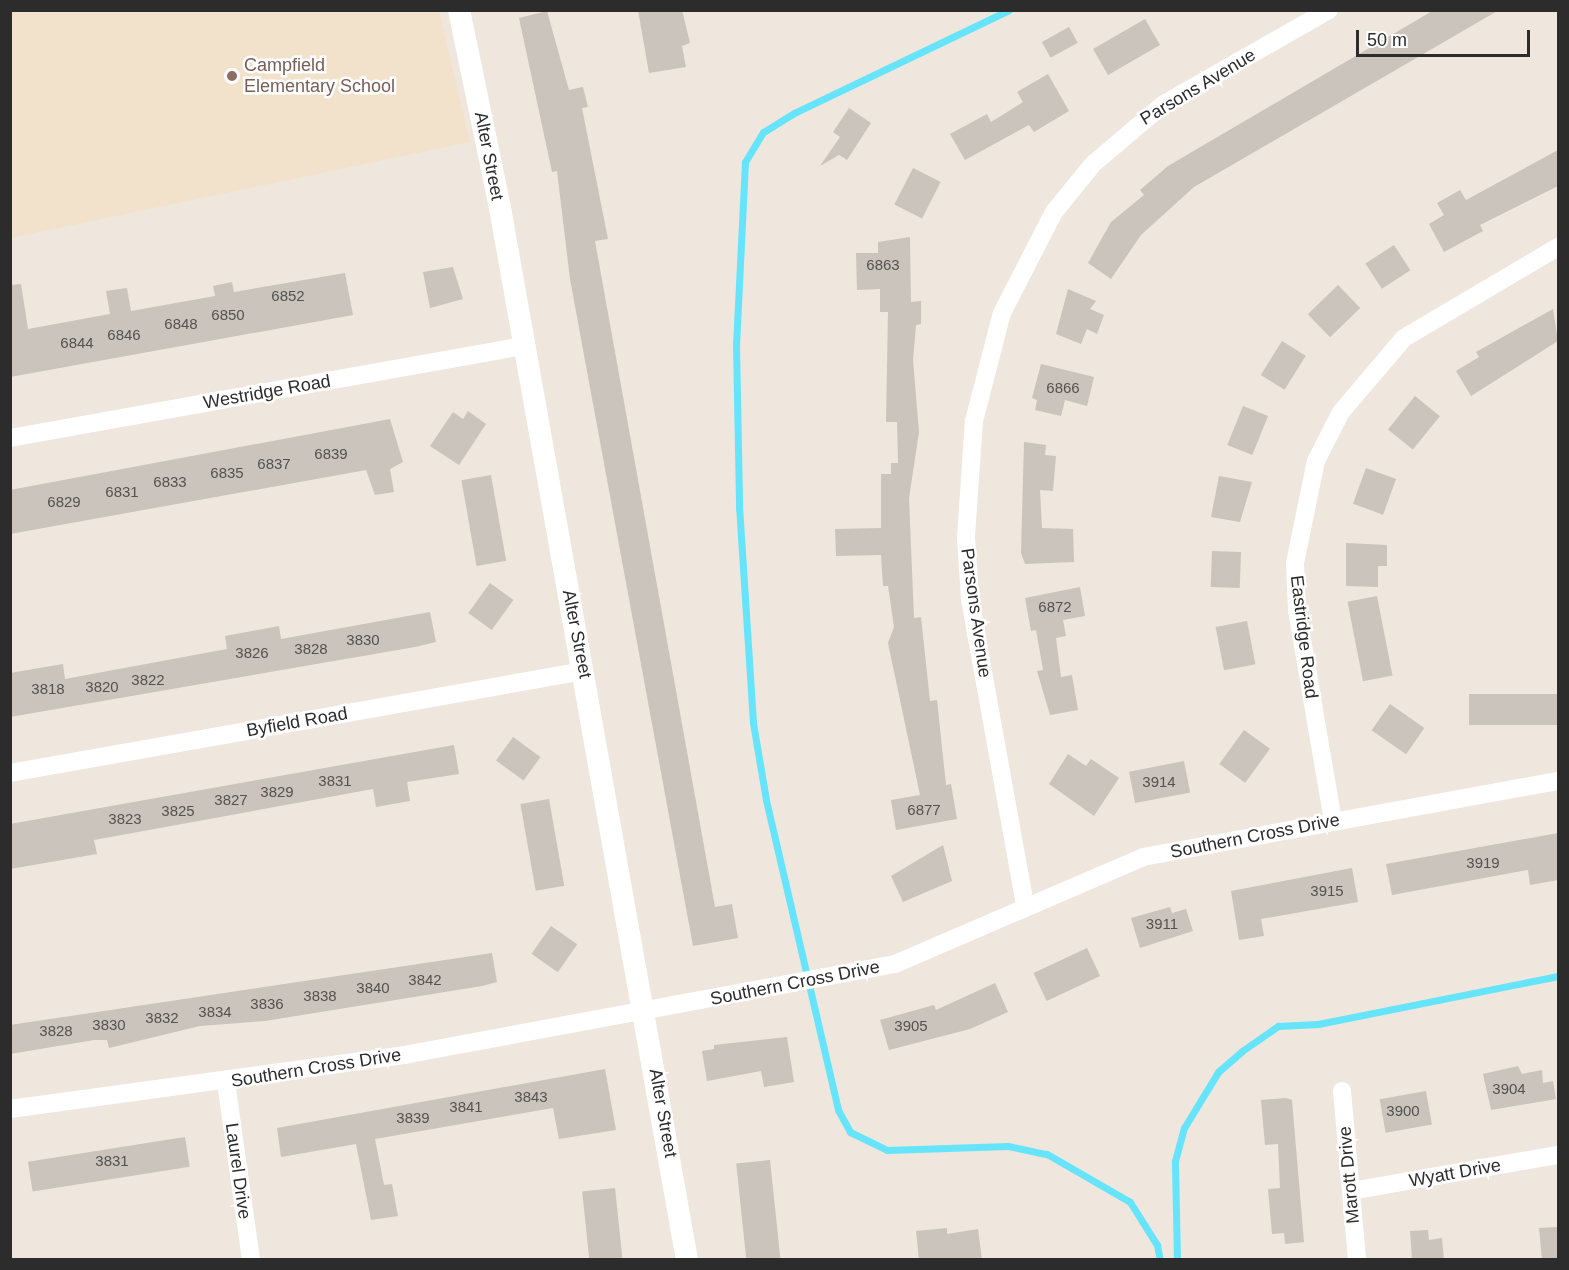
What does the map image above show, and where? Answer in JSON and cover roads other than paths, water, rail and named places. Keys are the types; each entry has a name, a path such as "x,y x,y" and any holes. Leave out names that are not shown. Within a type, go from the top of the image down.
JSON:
{"street":[{"name":"Alter Street","path":"459,10 584,671 687,1260"},
{"name":"Parsons Avenue","path":"1025,905 970,598 966,537 967,476 986,366 1025,263 1054,212 1093,164 1164,104 1299,18 1329,10"},
{"name":"Eastridge Road","path":"1333,821 1297,610 1295,563 1316,461 1341,412 1404,338 1558,246"},
{"name":"Westridge Road","path":"10,438 523,346"},
{"name":"Byfield Road","path":"10,773 584,671"},
{"name":"Southern Cross Drive","path":"10,1109 226,1082 848,974 934,950 1025,905 1143,857 1558,781"},
{"name":"Laurel Drive","path":"226,1082 250,1260"},
{"name":"Marott Drive","path":"1342,1091 1357,1260"},
{"name":"Wyatt Drive","path":"1351,1191 1558,1155"}],"waterway":[{"path":"1009,10 794,113 763,132 745,162 736,344 739,506 753,723 766,800 838,1110 850,1132 887,1150 1008,1146 1047,1154 1130,1202 1157,1245 1160,1260"},
{"path":"1177,1260 1175,1161 1184,1128 1218,1072 1242,1051 1278,1026 1318,1024 1558,976"}],"place":[{"name":"Campfield Elementary School","path":"232,76"}]}
